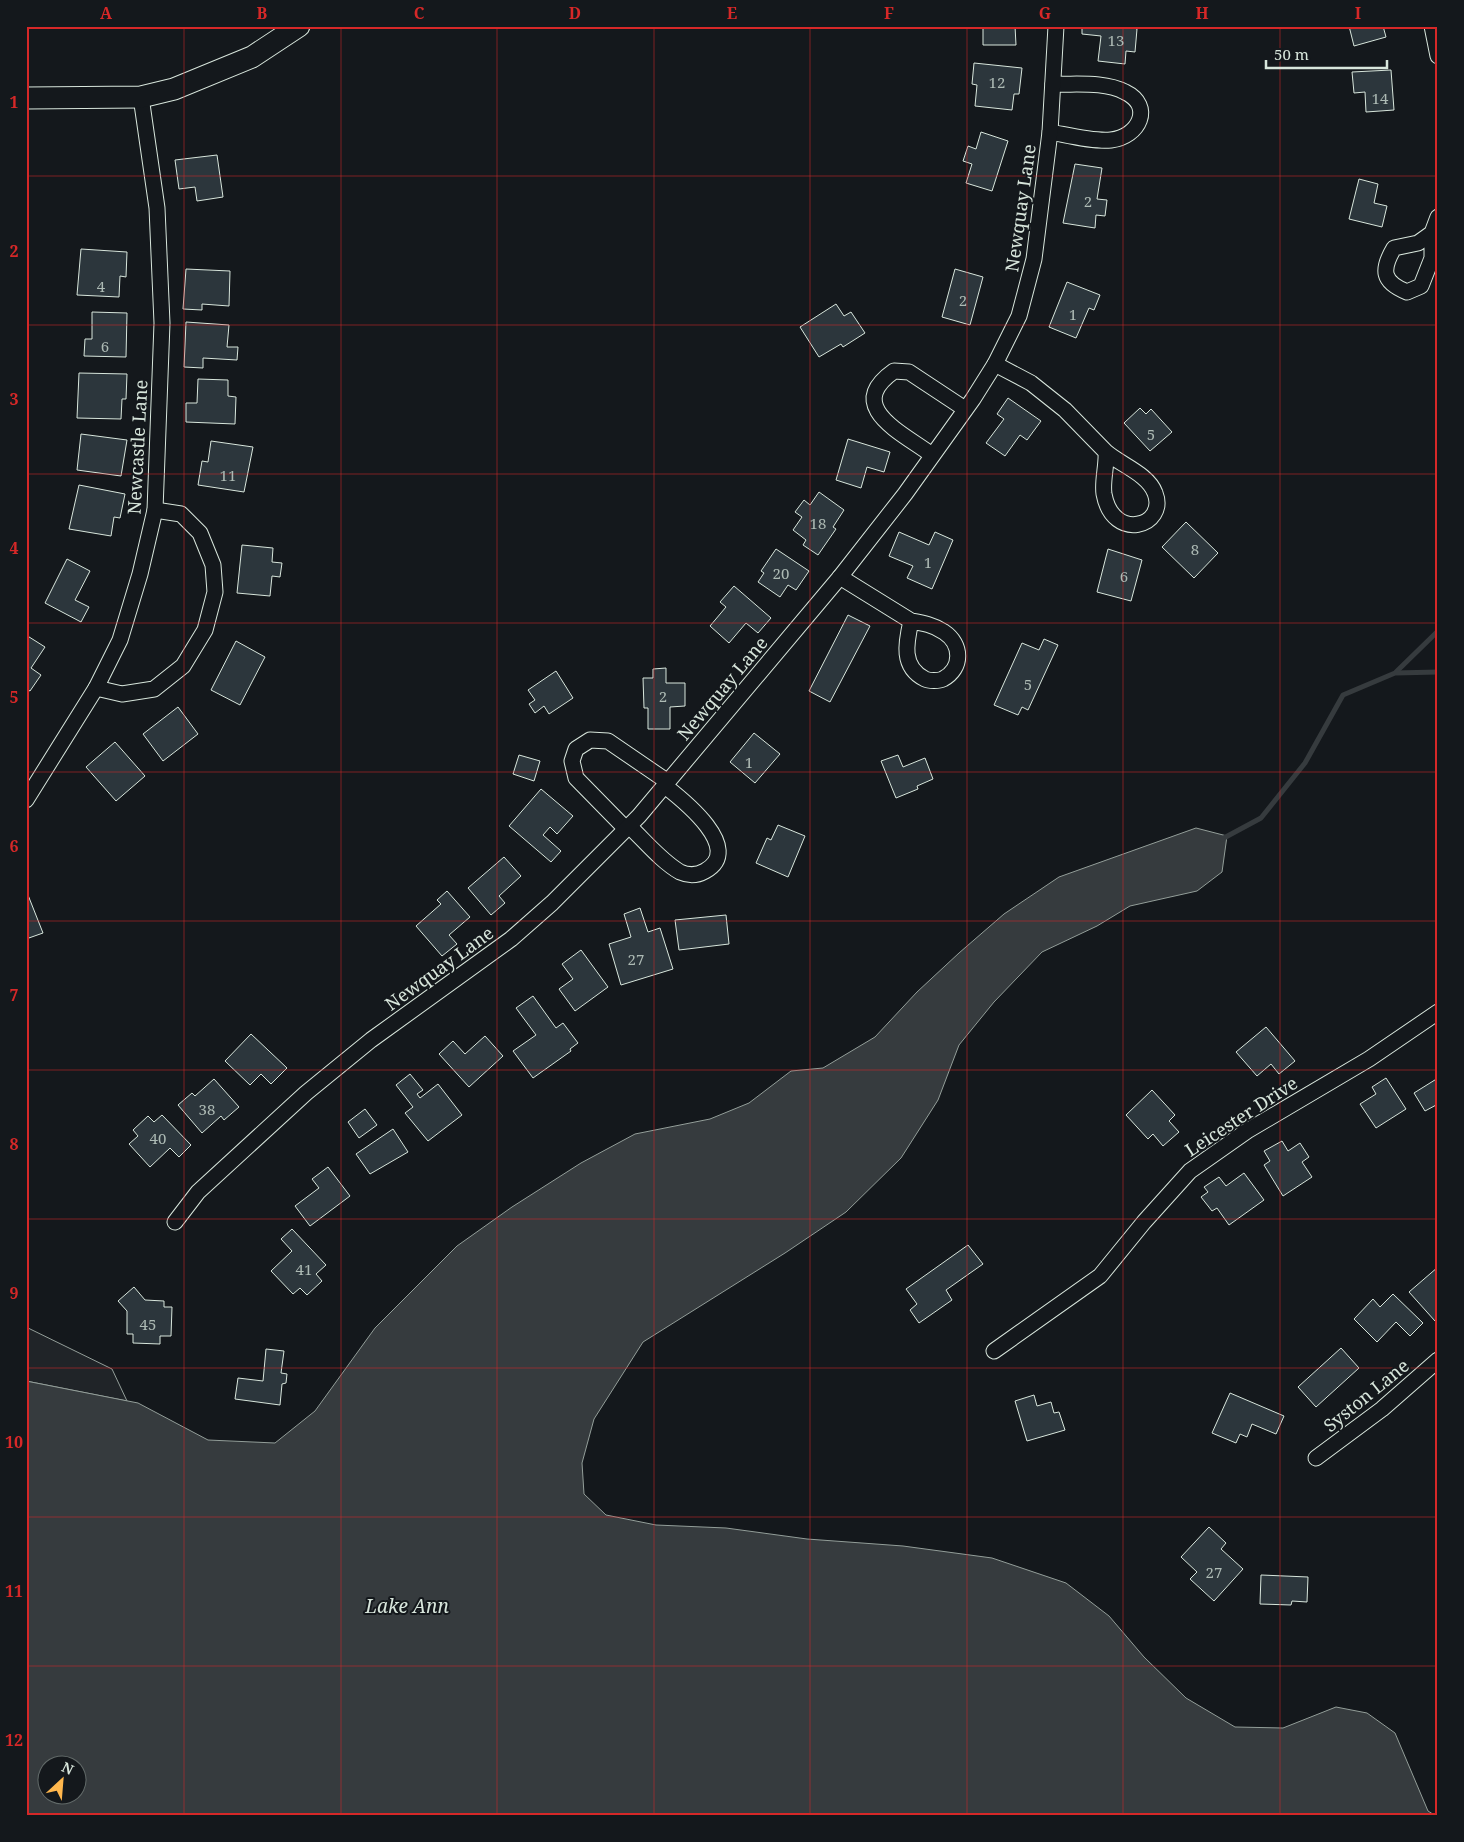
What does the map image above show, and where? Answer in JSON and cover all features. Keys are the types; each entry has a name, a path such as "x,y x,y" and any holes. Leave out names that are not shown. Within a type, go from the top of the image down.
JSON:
{"main road":[{"path":"26,98 141,97 174,90 252,57 299,26"}],"street":[{"name":"Newquay Lane","path":"175,1222 198,1192 306,1093 371,1040 511,940 552,903 628,827 667,784 840,577 932,455 995,364 1019,316 1034,259 1050,132 1056,26"},
{"path":"1432,26 1438,56"},
{"path":"1050,132 1110,140 1127,136 1136,128 1141,116 1138,101 1125,92 1094,85 1053,84"},
{"name":"Newcastle Lane","path":"26,800 96,688 120,640 140,574 155,510 162,323 157,208 141,97"},
{"path":"1432,233 1438,217"},
{"path":"995,364 1031,383 1066,410 1106,452 1146,480 1155,493 1157,506 1152,516 1142,525 1130,526 1117,519 1108,507 1104,492 1106,452"},
{"path":"932,455 882,420 874,405 874,392 881,380 894,371 909,372 965,409"},
{"path":"96,688 122,694 154,689 183,666 206,630 215,592 213,565 200,534 181,514 155,510"},
{"path":"840,577 911,621"},
{"path":"590,740 608,740 667,784 690,806 715,836 718,853 711,868 698,875 681,872 663,859 628,827 576,778 572,761 576,749 590,740"},
{"name":"Leicester Drive","path":"994,1351 1100,1276 1190,1170 1247,1131 1369,1059 1438,1012"},
{"name":"Syston Lane","path":"1316,1458 1382,1409 1438,1360"}],"shaded area":[{"path":"26,1327 112,1369 127,1401 26,1381"}],"water":[{"name":"Lake Ann","path":"1196,828 1227,836 1222,872 1197,891 1130,906 1097,926 1042,952 994,1002 959,1045 938,1100 901,1158 846,1212 785,1253 643,1342 594,1419 582,1463 584,1494 606,1515 656,1525 726,1528 807,1539 903,1546 992,1558 1066,1583 1109,1616 1144,1657 1186,1698 1235,1727 1283,1728 1336,1707 1367,1713 1395,1733 1428,1811 1436,1816 26,1816 26,1381 138,1403 208,1440 275,1443 315,1411 375,1328 457,1246 512,1207 581,1163 635,1134 710,1119 749,1103 791,1071 823,1068 875,1037 917,992 1004,914 1059,877"}],"building":[{"path":"983,26 1015,26 1016,45 983,45"},
{"path":"1082,26 1128,26 1137,29 1135,52 1126,51 1125,64 1098,61 1101,36 1082,34"},
{"path":"1349,26 1383,26 1386,37 1354,46"},
{"path":"974,63 1022,68 1019,94 1014,94 1012,110 975,106 977,85 972,84"},
{"path":"1391,70 1394,110 1366,112 1365,92 1354,93 1352,72"},
{"path":"981,132 1008,141 992,191 966,183 972,164 963,161 968,146 976,149"},
{"path":"217,155 223,197 197,201 195,187 179,189 175,160"},
{"path":"1075,164 1102,168 1097,199 1107,200 1105,216 1096,215 1095,228 1063,223"},
{"path":"1359,179 1378,184 1374,203 1387,206 1382,227 1349,219"},
{"path":"81,249 127,252 126,277 120,276 119,297 77,295"},
{"path":"186,269 230,271 229,306 202,304 202,310 183,309"},
{"path":"955,269 983,277 970,325 942,317"},
{"path":"1067,282 1100,295 1094,310 1089,308 1076,338 1049,327"},
{"path":"836,304 844,316 851,312 865,333 843,347 841,344 819,357 800,327"},
{"path":"92,312 127,313 126,357 84,356 85,339 92,339"},
{"path":"186,322 229,325 227,347 238,347 237,360 203,358 203,368 184,367"},
{"path":"79,373 127,374 126,399 122,399 121,419 77,418"},
{"path":"198,379 228,380 228,396 236,397 235,424 186,422 186,403 197,403"},
{"path":"1008,398 1041,421 1027,440 1020,435 1005,456 986,443 1004,419 997,414"},
{"path":"1140,408 1146,414 1151,409 1172,432 1150,451 1124,423"},
{"path":"81,434 127,440 121,476 77,470"},
{"path":"848,439 890,452 884,472 867,467 861,488 836,480"},
{"path":"211,441 253,447 244,492 198,485 202,461 208,462"},
{"path":"79,485 125,494 120,518 114,517 111,536 69,529"},
{"path":"819,492 844,510 833,527 836,529 818,555 803,545 806,540 793,530 802,517 795,512 804,500 810,505"},
{"path":"1186,522 1218,553 1194,578 1162,547"},
{"path":"899,532 929,545 935,532 953,540 932,589 907,578 913,566 889,556"},
{"path":"242,545 273,548 272,562 282,563 280,577 272,576 270,596 237,593"},
{"path":"776,549 809,571 796,590 788,585 780,597 758,582 764,573 761,571"},
{"path":"1108,549 1142,560 1131,601 1097,592"},
{"path":"67,559 90,571 75,600 89,607 81,622 45,603"},
{"path":"734,586 771,618 758,633 746,623 729,643 710,626 726,607 720,602"},
{"path":"848,615 870,626 830,702 809,691"},
{"path":"26,635 45,647 31,668 41,675 30,691 26,689"},
{"path":"1044,639 1058,645 1028,710 1022,707 1018,715 994,705 1022,643 1039,650"},
{"path":"236,641 265,657 240,705 211,690"},
{"path":"666,668 666,683 685,683 685,706 670,707 670,729 648,729 648,708 644,708 643,678 653,678 653,669"},
{"path":"556,671 573,698 549,714 544,706 535,713 529,704 535,700 528,690"},
{"path":"178,707 198,734 163,761 143,734"},
{"path":"754,733 780,754 755,783 730,762"},
{"path":"115,742 145,776 116,801 86,767"},
{"path":"519,755 540,761 534,781 513,774"},
{"path":"898,755 903,767 925,758 933,779 917,786 918,789 896,798 881,761"},
{"path":"541,789 573,816 557,834 550,827 543,835 561,851 551,862 509,826"},
{"path":"778,825 805,836 788,877 756,863 767,838 771,840"},
{"path":"504,857 521,876 499,896 505,903 491,915 468,888"},
{"path":"26,890 43,933 26,939"},
{"path":"447,891 470,917 449,935 457,944 442,956 416,926 441,904 437,900"},
{"path":"640,908 648,932 660,928 673,969 621,985 609,944 631,937 624,914"},
{"path":"726,915 729,944 679,950 675,920"},
{"path":"581,950 608,987 575,1011 559,989 573,979 562,964"},
{"path":"533,996 556,1028 563,1023 578,1043 570,1049 571,1051 533,1078 513,1051 536,1035 516,1008"},
{"path":"1266,1027 1295,1061 1279,1074 1271,1064 1257,1076 1236,1052"},
{"path":"251,1034 287,1068 271,1084 261,1074 250,1085 225,1061"},
{"path":"485,1036 503,1056 469,1087 439,1054 453,1041 465,1054"},
{"path":"410,1074 423,1090 417,1094 420,1098 438,1084 462,1115 428,1141 405,1113 413,1107 396,1085"},
{"path":"1386,1078 1406,1109 1376,1128 1360,1104 1376,1094 1372,1087"},
{"path":"1438,1078 1438,1104 1425,1111 1414,1093"},
{"path":"214,1079 239,1107 224,1120 221,1116 202,1133 178,1105 192,1093 195,1096"},
{"path":"1152,1090 1175,1115 1169,1121 1179,1132 1163,1146 1153,1134 1148,1139 1126,1115"},
{"path":"365,1109 377,1125 359,1138 348,1122"},
{"path":"162,1115 191,1145 179,1157 170,1148 150,1167 129,1144 138,1136 133,1130 148,1116 154,1122"},
{"path":"393,1129 408,1152 370,1174 356,1154"},
{"path":"1282,1141 1288,1151 1300,1143 1309,1157 1302,1162 1312,1177 1283,1196 1264,1165 1270,1161 1264,1151"},
{"path":"328,1167 350,1196 310,1226 295,1206 319,1188 312,1179"},
{"path":"1244,1173 1264,1200 1229,1225 1217,1208 1212,1211 1201,1197 1208,1192 1204,1187 1219,1177 1226,1186"},
{"path":"292,1229 326,1265 316,1274 322,1281 307,1295 300,1288 293,1294 271,1271 292,1251 281,1239"},
{"path":"968,1245 983,1264 946,1290 952,1300 919,1323 910,1310 917,1304 906,1289"},
{"path":"1438,1267 1438,1319 1435,1321 1409,1292"},
{"path":"134,1287 145,1300 164,1301 164,1307 172,1307 171,1336 160,1336 160,1344 133,1343 133,1334 127,1334 127,1311 118,1301"},
{"path":"1393,1294 1423,1323 1410,1336 1396,1322 1377,1342 1354,1319 1373,1299 1380,1307"},
{"path":"1341,1348 1359,1368 1316,1407 1298,1387"},
{"path":"266,1349 284,1351 281,1373 287,1374 286,1383 282,1384 280,1405 235,1399 238,1378 263,1381"},
{"path":"1230,1393 1284,1416 1276,1434 1252,1424 1247,1437 1240,1434 1236,1443 1212,1433"},
{"path":"1034,1395 1037,1406 1051,1402 1054,1413 1059,1412 1065,1430 1027,1441 1015,1401"},
{"path":"1209,1527 1226,1543 1221,1549 1243,1569 1214,1601 1190,1579 1197,1572 1181,1557"},
{"path":"1261,1575 1308,1577 1307,1602 1292,1601 1291,1605 1260,1604"}],"waterway":[{"path":"1396,672 1438,631"},
{"path":"1222,839 1261,818 1305,763 1343,695 1395,673 1438,672"}]}
